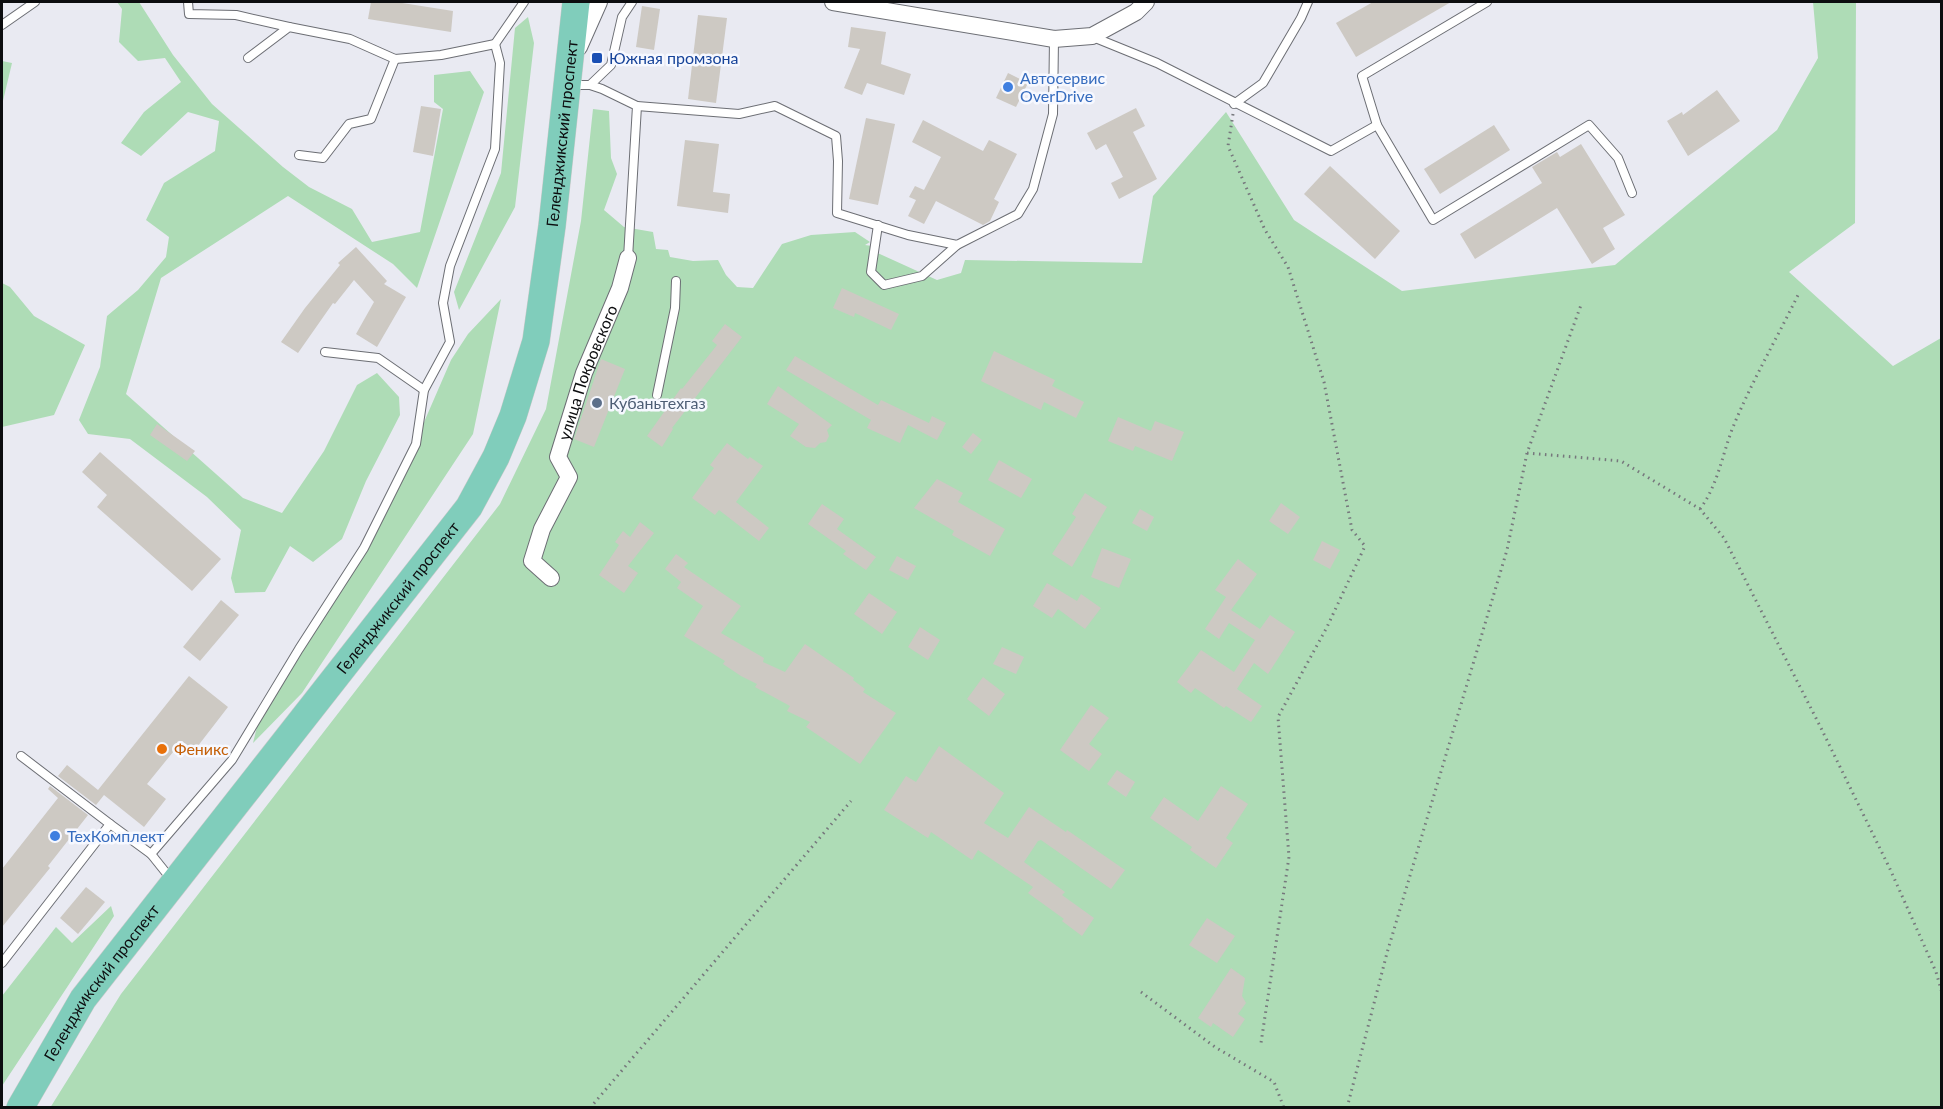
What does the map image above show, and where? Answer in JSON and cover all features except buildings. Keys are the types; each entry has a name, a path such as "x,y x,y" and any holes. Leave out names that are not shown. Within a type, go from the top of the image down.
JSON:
{"main road":[{"name":"Геленджикский проспект","path":"20,1107 83,999 469,507 496,457 513,416 536,341 576,82 576,2"}],"street":[{"path":"576,82 579,43 600,2"},
{"path":"833,2 1053,39 1092,36 1136,12 1146,2"},
{"name":"улица Покровского","path":"550,578 532,561 542,529 569,477 558,458 584,373 620,288 628,258"}],"lane":[{"path":"2,25 35,2"},
{"path":"188,2 189,14 236,15 350,39 395,58 441,55 495,44 524,2"},
{"path":"576,82 611,66 622,17 632,2"},
{"path":"1234,104 1263,83 1308,2"},
{"path":"1487,2 1362,76 1377,125 1433,220 1589,125 1618,158 1632,193"},
{"path":"248,58 289,27"},
{"path":"1092,36 1157,63 1234,104 1331,151 1377,125"},
{"path":"878,225 871,272 884,285 922,276 957,245 1018,213 1033,189 1053,114 1053,39"},
{"path":"151,854 232,760 364,548 416,444 424,390 450,342 443,303 450,266 495,149 500,63 495,44"},
{"path":"299,155 323,158 348,124 371,119 395,58"},
{"path":"576,82 602,89 637,106 739,114 775,106 836,136 837,213 908,235 957,245"},
{"path":"628,258 637,106"},
{"path":"657,395 675,308 676,281"},
{"path":"325,352 378,358 424,390"},
{"path":"21,756 151,854 174,881"},
{"path":"2,963 110,824"}],"path":[{"path":"1234,104 1228,146 1265,230 1288,267 1324,382 1352,530 1365,546 1327,627 1278,717 1288,857 1261,1043"},
{"path":"1700,509 1710,495 1732,429 1798,293"},
{"path":"1347,1107 1387,953 1507,550 1527,453 1581,305"},
{"path":"1527,453 1621,461 1700,509 1724,538 1890,868 1936,972 1941,993"},
{"path":"590,1107 851,801"},
{"path":"1141,992 1215,1047 1274,1082 1284,1107"}],"green space":[{"path":"117,2 139,2 173,55 212,104 309,187 352,209 372,242 420,232 443,109 434,102 434,75 470,71 484,92 417,288 393,264 288,196 161,278 126,394 243,498 282,513 324,451 357,385 377,373 399,397 400,415 366,481 342,539 313,562 290,546 265,592 235,593 231,578 241,530 207,497 130,439 88,434 79,420 100,367 107,316 138,290 166,257 169,237 146,220 164,183 215,151 219,121 188,112 141,156 121,143 144,112 181,82 165,58 138,61 119,42 122,9"},
{"path":"1813,2 1856,2 1855,223 1789,272 1893,366 1941,338 1941,1107 50,1108 121,994 500,504 546,409 581,221 593,109 609,111 611,158 617,174 604,210 624,227 653,232 656,249 668,250 670,257 693,261 718,260 726,275 737,287 753,288 782,244 811,235 855,232 870,242 865,245 879,247 871,250 937,280 961,273 965,260 1142,263 1153,196 1226,112 1294,220 1402,291 1615,265 1777,130 1818,58"},
{"path":"528,17 534,43 515,207 459,310 454,292 501,173 515,28"},
{"path":"2,61 12,63 2,105"},
{"path":"2,283 10,287 34,316 85,345 54,415 2,427"},
{"path":"501,299 473,434 302,693 253,743 261,710 344,580 408,459 451,360 468,334"},
{"path":"111,906 114,916 2,1086 2,996 56,927 72,943"}],"place":[{"name":"Южная промзона","path":"597,58"},
{"name":"Автосервис OverDrive","path":"1008,87"},
{"name":"Кубаньтехгаз","path":"597,403"},
{"name":"Феникс","path":"162,749"},
{"name":"ТехКомплект","path":"55,836"}]}
